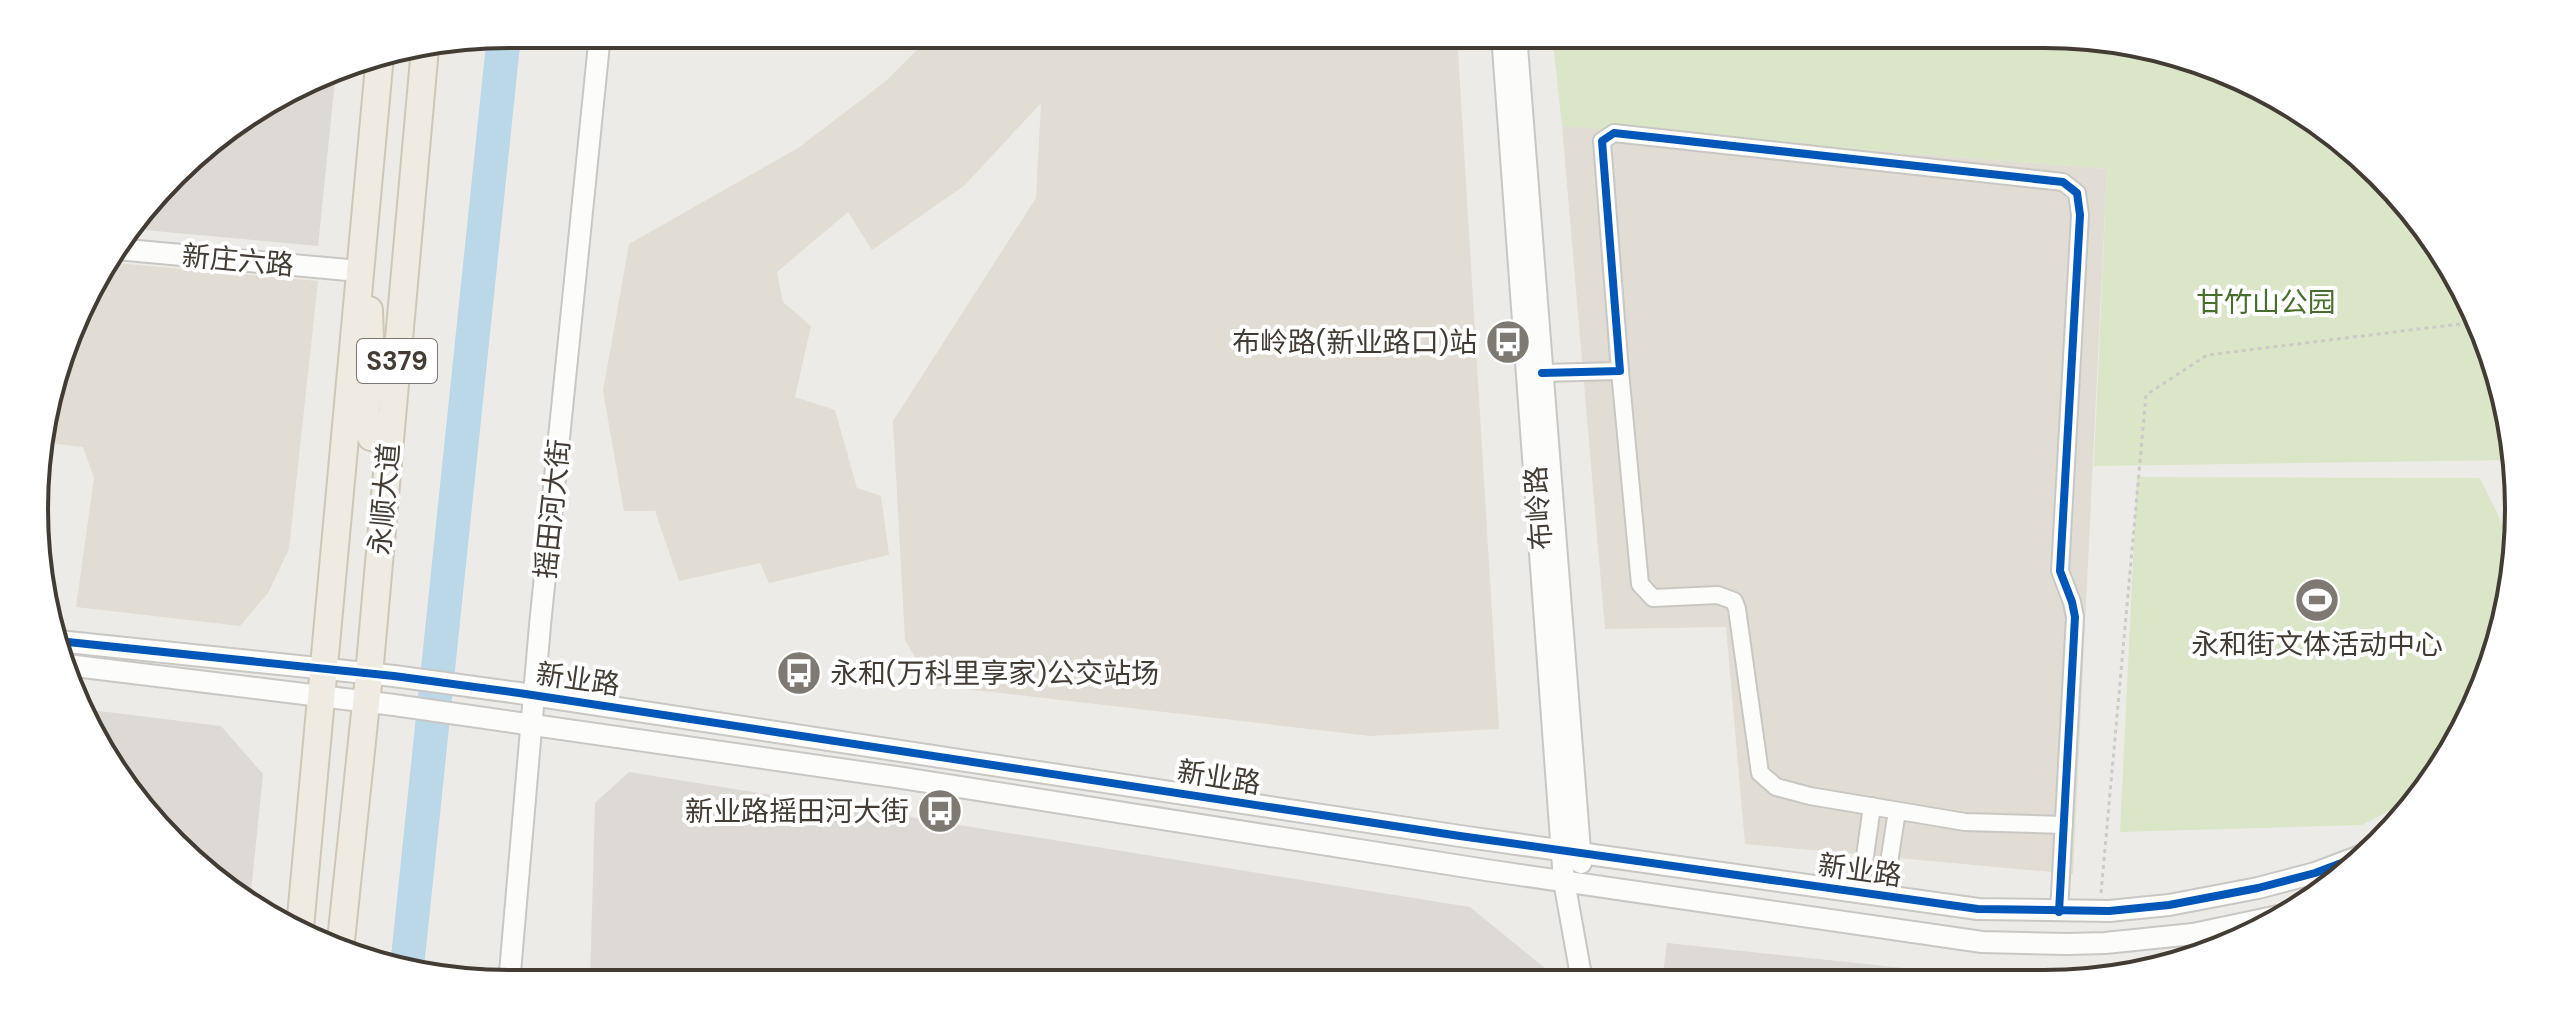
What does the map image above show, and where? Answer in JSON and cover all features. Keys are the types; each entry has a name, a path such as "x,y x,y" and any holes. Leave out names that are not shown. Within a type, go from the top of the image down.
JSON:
{"main road":[{"name":"永顺大道","path":"341,938 366,701 382,675 392,417 424,56"},
{"name":"永顺大道","path":"301,920 379,67"},
{"path":"360,259 370,320 371,368 365,424 371,437 377,439 383,436 392,417"}],"street":[{"name":"摇田河大街","path":"510,970 526,694 598,48"},
{"name":"布岭路","path":"1503,48 1572,852"},
{"name":"布岭路","path":"1517,48 1581,970"},
{"path":"2059,912 2064,825 2075,617 2060,571 2080,215 2077,193 2063,182 1614,133 1602,141 1640,584 1653,598 1718,595 1734,601 1760,773 1776,787 1897,811 1965,822 2064,825"},
{"name":"新庄六路","path":"128,250 360,259"},
{"path":"1542,373 1620,371"},
{"name":"新业路","path":"68,642 382,675 526,694 1572,852 1978,909 2059,912 2169,905 2243,891 2338,864"},
{"name":"新业路","path":"76,666 366,701 526,724 1982,942 2105,943 2193,934 2246,923"},
{"path":"1860,892 1872,806"},
{"path":"1884,895 1897,811"}],"path":[{"path":"2100,911 2146,395 2207,355 2465,323"}],"shaded area":[{"path":"919,48 1458,48 1499,729 1370,736 931,685 905,640 893,421 1036,198 1041,103 965,185 872,250 848,212 777,272 783,302 811,326 795,397 835,410 857,488 881,496 889,555 769,583 760,563 679,581 655,511 624,511 603,391 629,244 798,148 886,81"},
{"path":"335,82 318,246 142,230 183,183 228,143 278,110"},
{"path":"1562,126 2107,169 2073,874 1745,844 1726,627 1605,629"},
{"path":"119,263 318,281 289,549 268,593 240,626 76,607 94,478 83,447 53,444 57,419 72,361 83,333"},
{"path":"95,710 221,726 263,774 251,891 205,856 162,813 126,765"},
{"path":"629,772 1470,907 1547,970 590,970 595,803"},
{"path":"1667,943 1923,970 1663,970"}],"green space":[{"name":"甘竹山公园","path":"1554,48 2074,49 2134,57 2192,72 2248,96 2325,143 2370,183 2410,228 2443,279 2470,333 2489,390 2502,460 2094,466 2107,169 1562,126"},
{"name":"永和街文体活动中心","path":"2137,477 2480,478 2504,528 2501,569 2489,628 2470,685 2443,740 2396,807 2362,825 2120,832"}],"waterway":[{"path":"408,958 503,48"}],"cycle path":[{"path":"1542,373 1620,371 1602,141 1614,133 2063,182 2077,193 2080,215 2060,571 2075,617 2059,912"},
{"path":"68,642 394,676 519,693 1460,836 1978,909 2109,911 2169,905 2258,888 2338,864"}],"place":[{"name":"布岭路(新业路口)站","path":"1508,342"},
{"name":"永和街文体活动中心","path":"2317,600"},
{"name":"永和(万科里享家)公交站场","path":"799,673"},
{"name":"新业路摇田河大街","path":"940,811"}]}
